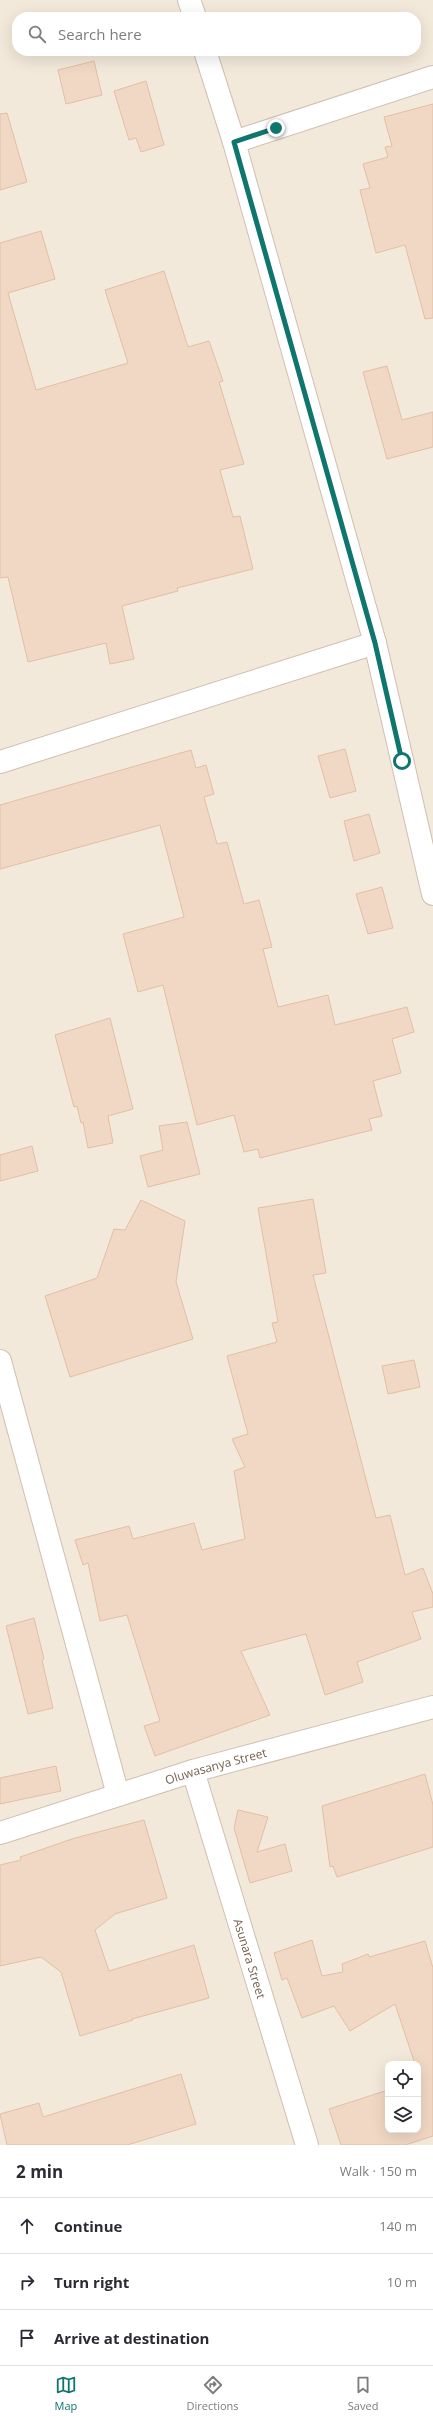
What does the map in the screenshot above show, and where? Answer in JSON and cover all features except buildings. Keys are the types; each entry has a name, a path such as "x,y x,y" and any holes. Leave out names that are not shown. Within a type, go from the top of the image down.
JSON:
{"street":[{"path":"189,0 193,12"},
{"path":"207,56 234,142 375,643 433,894"},
{"path":"234,142 433,77"},
{"path":"0,762 375,643"},
{"path":"0,1361 118,1795"},
{"name":"Oluwasanya Street","path":"0,1833 193,1771 433,1707"},
{"name":"Asunara Street","path":"193,1771 307,2145"}],"shaded area":[{"path":"0,0 433,0 433,2145 0,2145"}],"route":[{"path":"276,128 234,142 375,643 402,761"}]}
